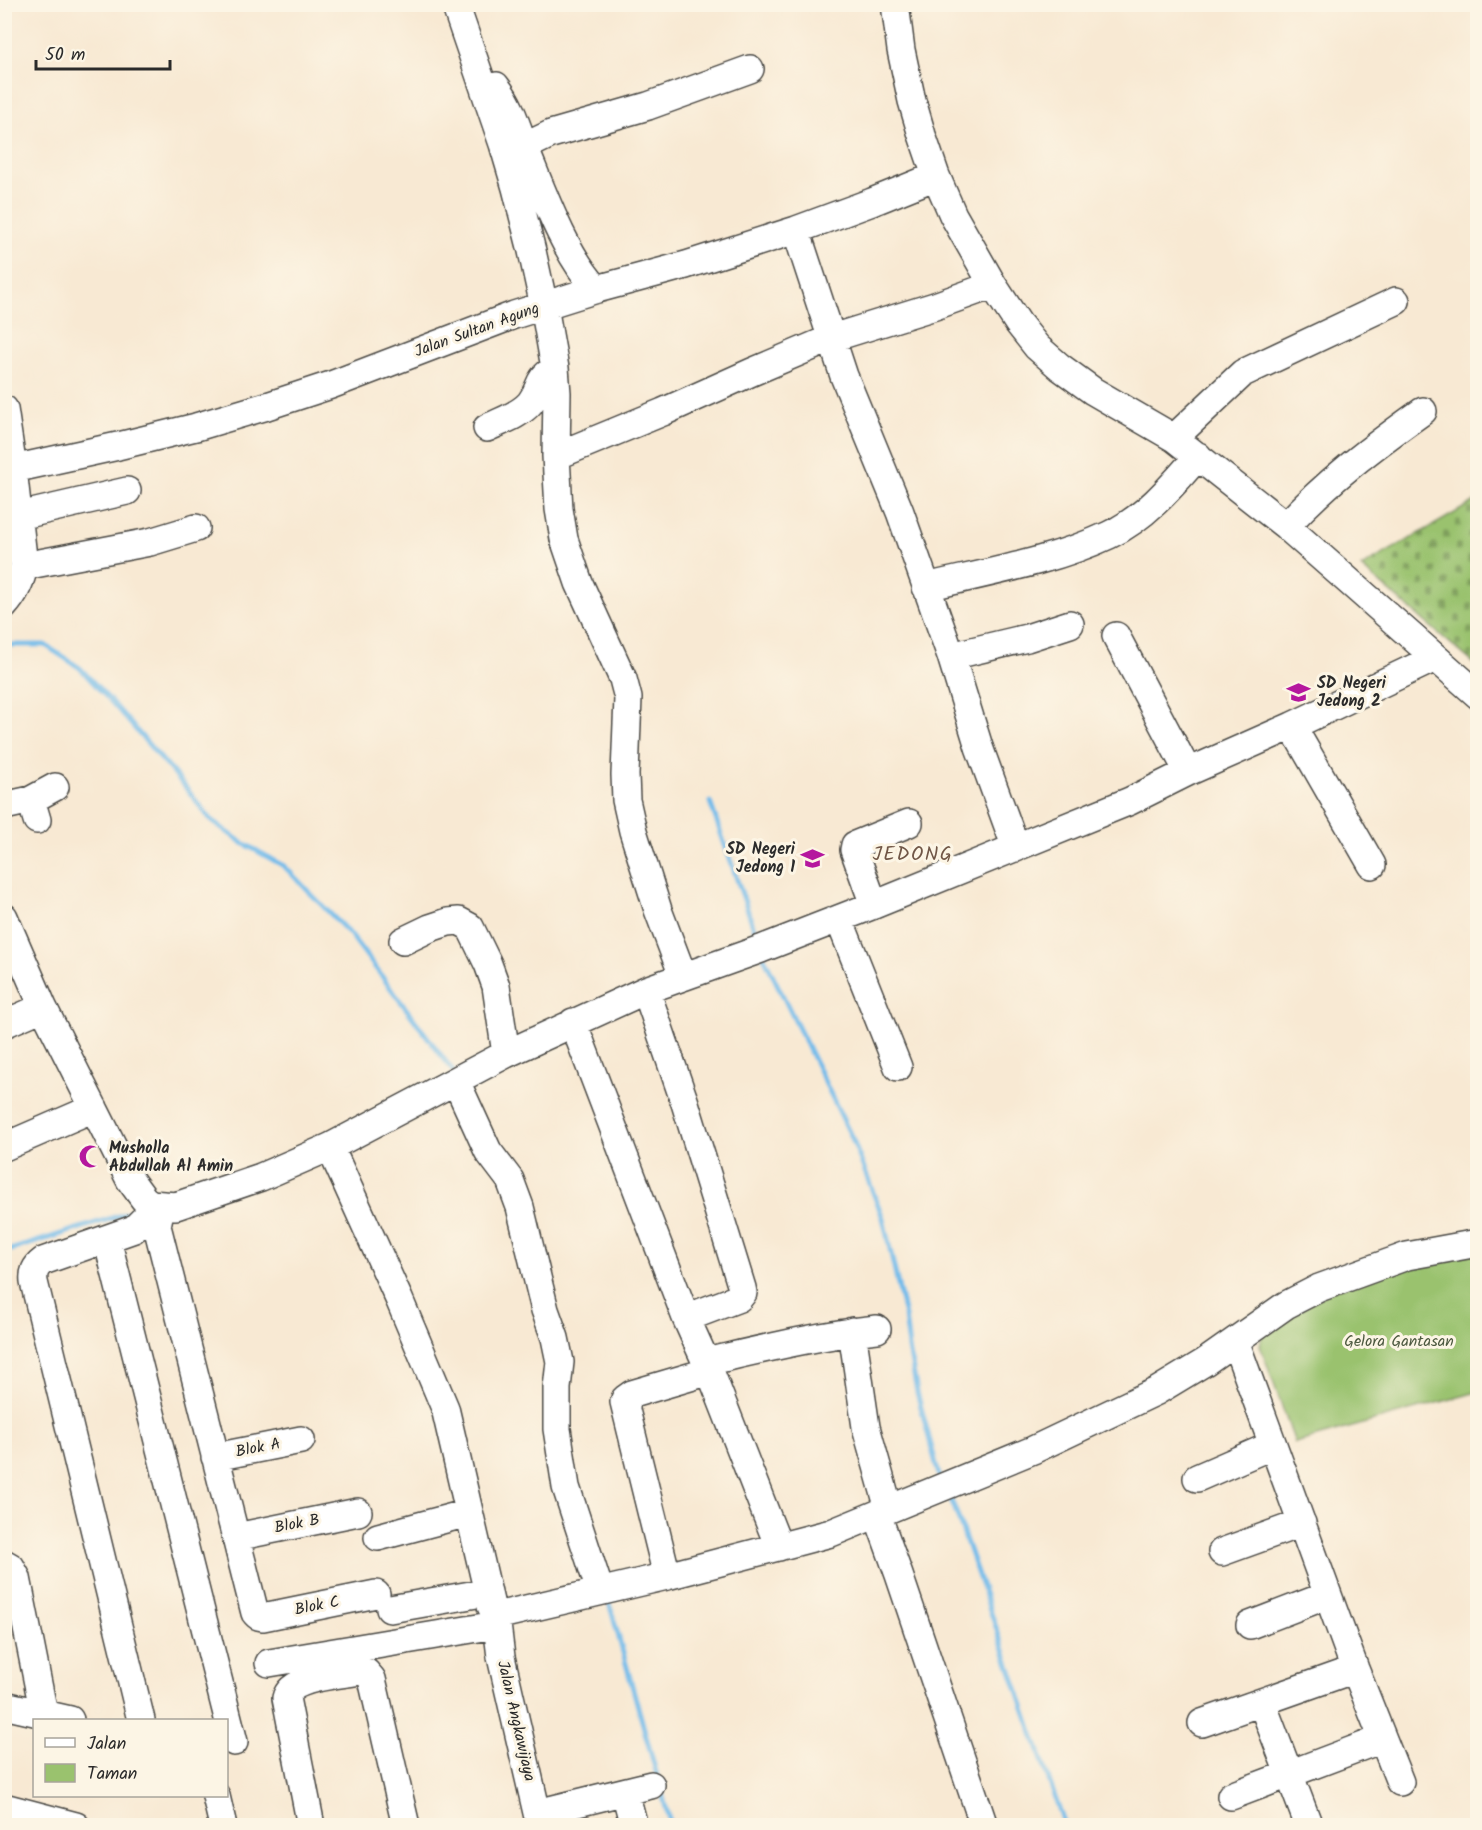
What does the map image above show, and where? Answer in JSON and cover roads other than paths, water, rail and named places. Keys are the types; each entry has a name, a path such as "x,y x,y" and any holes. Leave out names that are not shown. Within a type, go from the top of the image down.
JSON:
{"street":[{"path":"455,4 516,188 544,306 555,368 556,456 559,510 564,539 579,583 623,679 627,698 626,800 633,831 658,910 683,976"},
{"path":"895,4 901,51 912,101 936,176 953,215 993,285 1018,324 1037,347 1060,367 1101,396 1174,438 1286,525 1478,695"},
{"path":"478,69 498,88 509,106 553,216 570,250 597,289"},
{"path":"524,147 551,134 648,106 750,69"},
{"name":"Jalan Sultan Agung","path":"13,469 196,427 267,406 331,385 514,315 796,230 936,176"},
{"path":"796,230 844,376 887,476 951,656 979,747 1016,848"},
{"path":"556,456 832,338 935,306 993,285"},
{"path":"1174,438 1243,372 1396,301"},
{"path":"488,428 520,412 531,402 542,378 555,368"},
{"path":"4,409 24,566 21,581 4,606"},
{"path":"1286,525 1318,492 1361,456 1423,411"},
{"path":"926,587 1037,560 1110,535 1166,493 1198,456"},
{"path":"19,516 127,491"},
{"path":"24,566 150,543 196,528"},
{"path":"951,656 1027,638 1070,624"},
{"path":"1116,636 1188,772"},
{"path":"4,916 43,1007 130,1180 144,1199 156,1205 176,1206 261,1177 330,1147 506,1054 646,990 839,919 1130,801 1435,658"},
{"path":"1292,726 1372,865"},
{"path":"4,806 34,810 55,787"},
{"path":"874,905 854,850 855,845 909,823"},
{"path":"839,919 898,1067"},
{"path":"403,941 448,922 459,921 470,927 496,986 506,1054"},
{"path":"646,990 685,1103 742,1288 739,1298 686,1318"},
{"path":"4,1024 43,1007"},
{"path":"573,1022 686,1318 708,1367 779,1547"},
{"path":"456,1081 488,1151 510,1180 520,1207 560,1362 556,1388 557,1429 566,1487 600,1591"},
{"path":"4,1147 94,1108"},
{"name":"Jalan Angkawijaya","path":"330,1147 399,1299 445,1408 493,1611 501,1657 548,1818"},
{"path":"141,1719 33,1273 43,1261 134,1229 156,1205"},
{"path":"156,1205 157,1226 236,1537"},
{"path":"107,1239 234,1742"},
{"path":"269,1663 493,1611 667,1576 831,1533 1033,1450 1157,1391 1286,1305 1319,1288 1407,1256 1478,1243"},
{"path":"667,1576 625,1399 632,1394 708,1367 779,1345 864,1330 866,1427 883,1512 899,1575 984,1826"},
{"path":"1242,1336 1273,1445 1355,1669 1400,1782"},
{"path":"1242,1336 1303,1480"},
{"name":"Blok A","path":"216,1457 301,1440"},
{"path":"1197,1478 1273,1445"},
{"name":"Blok B","path":"236,1537 358,1512"},
{"path":"378,1537 468,1513"},
{"path":"1222,1552 1302,1523"},
{"name":"Blok C","path":"236,1537 255,1613 258,1616 383,1602 493,1611"},
{"path":"4,1563 11,1567 17,1578 44,1714"},
{"path":"1250,1625 1328,1595"},
{"path":"1202,1723 1355,1669"},
{"path":"311,1826 286,1698 293,1686 304,1681 360,1671 366,1672 372,1678 406,1826"},
{"path":"1262,1703 1309,1826"},
{"path":"4,1705 66,1719"},
{"path":"1231,1796 1382,1739"},
{"path":"548,1818 638,1789 634,1826"},
{"path":"216,1797 223,1826"},
{"path":"4,1807 76,1826"}],"waterway":[{"path":"4,645 45,645 80,668 182,783 211,820 241,842 284,866 350,934 453,1071"},
{"path":"710,802 758,940"},
{"path":"764,957 852,1138 883,1218 905,1316 917,1392 940,1479"},
{"path":"4,1252 131,1212"},
{"path":"949,1496 1065,1826"},
{"path":"609,1602 671,1826"}],"place":[{"name":"SD Negeri Jedong 2","path":"1299,692"},
{"name":"SD Negeri Jedong 1","path":"813,858"},
{"name":"Musholla Abdullah Al Amin","path":"91,1157"}],"district":[{"name":"JEDONG","path":"913,855"}],"park label":[{"name":"Gelora Gantasan","path":"1399,1341"}]}
